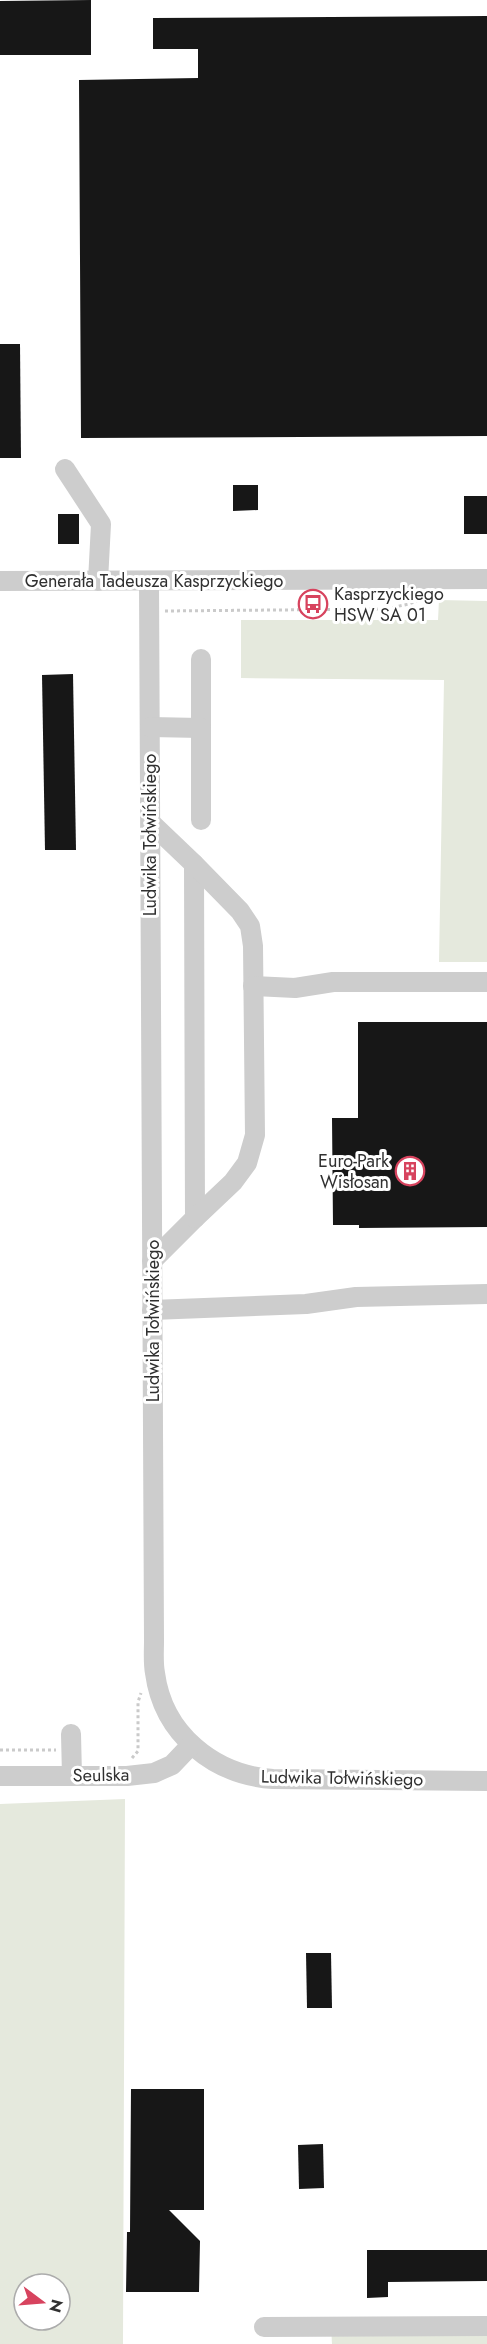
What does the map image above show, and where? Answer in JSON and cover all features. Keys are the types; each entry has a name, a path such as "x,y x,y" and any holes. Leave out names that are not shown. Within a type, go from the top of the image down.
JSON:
{"street":[{"path":"64,469 101,524 98,581"},
{"name":"Generała Tadeusza Kasprzyckiego","path":"0,581 487,579"},
{"name":"Ludwika Tołwińskiego","path":"148,581 154,1641 158,1687 174,1725 190,1745 231,1771 261,1778 487,1781"},
{"path":"201,659 201,820"},
{"path":"150,727 201,728"},
{"path":"151,823 240,911 250,926 254,986 255,1135 247,1163 233,1182 152,1261"},
{"path":"194,864 195,1218"},
{"path":"254,986 295,988 333,982 487,982"},
{"path":"152,1310 306,1304 356,1297 487,1294"},
{"path":"71,1734 72,1776"},
{"name":"Seulska","path":"0,1776 127,1776 154,1773 172,1765 190,1745"},
{"path":"264,2327 487,2325"}],"path":[{"path":"163,611 385,609 409,604 432,595"},
{"path":"126,1759 131,1758 138,1751 138,1696 158,1687"}],"shaded area":[{"path":"439,600 487,601 487,962 439,962 444,680 241,678 241,620 438,620"},
{"path":"125,1799 123,2344 0,2344 0,1804"},
{"path":"331,2326 487,2326 487,2344 332,2344"}],"building":[{"path":"91,0 91,55 0,55 0,1"},
{"path":"487,16 487,436 81,438 79,80 198,78 198,49 153,49 153,18"},
{"path":"0,344 20,344 21,458 0,458"},
{"path":"233,485 258,485 258,510 233,511"},
{"path":"464,496 487,496 487,534 464,534"},
{"path":"58,514 79,514 79,544 58,544"},
{"path":"73,674 76,850 45,850 42,675"},
{"name":"Euro-Park Wisłosan","path":"358,1022 487,1022 487,1227 359,1228 359,1225 333,1225 332,1118 358,1118"},
{"path":"306,1953 331,1953 332,2008 307,2008"},
{"path":"131,2089 204,2089 204,2210 169,2210 200,2241 199,2292 126,2292 127,2232 130,2232"},
{"path":"323,2144 324,2188 299,2189 298,2145"},
{"path":"367,2250 487,2250 487,2281 388,2282 388,2297 367,2298"}],"place":[{"name":"Kasprzyckiego HSW SA 01","path":"313,604"},
{"name":"Euro-Park Wisłosan","path":"410,1171"}]}
